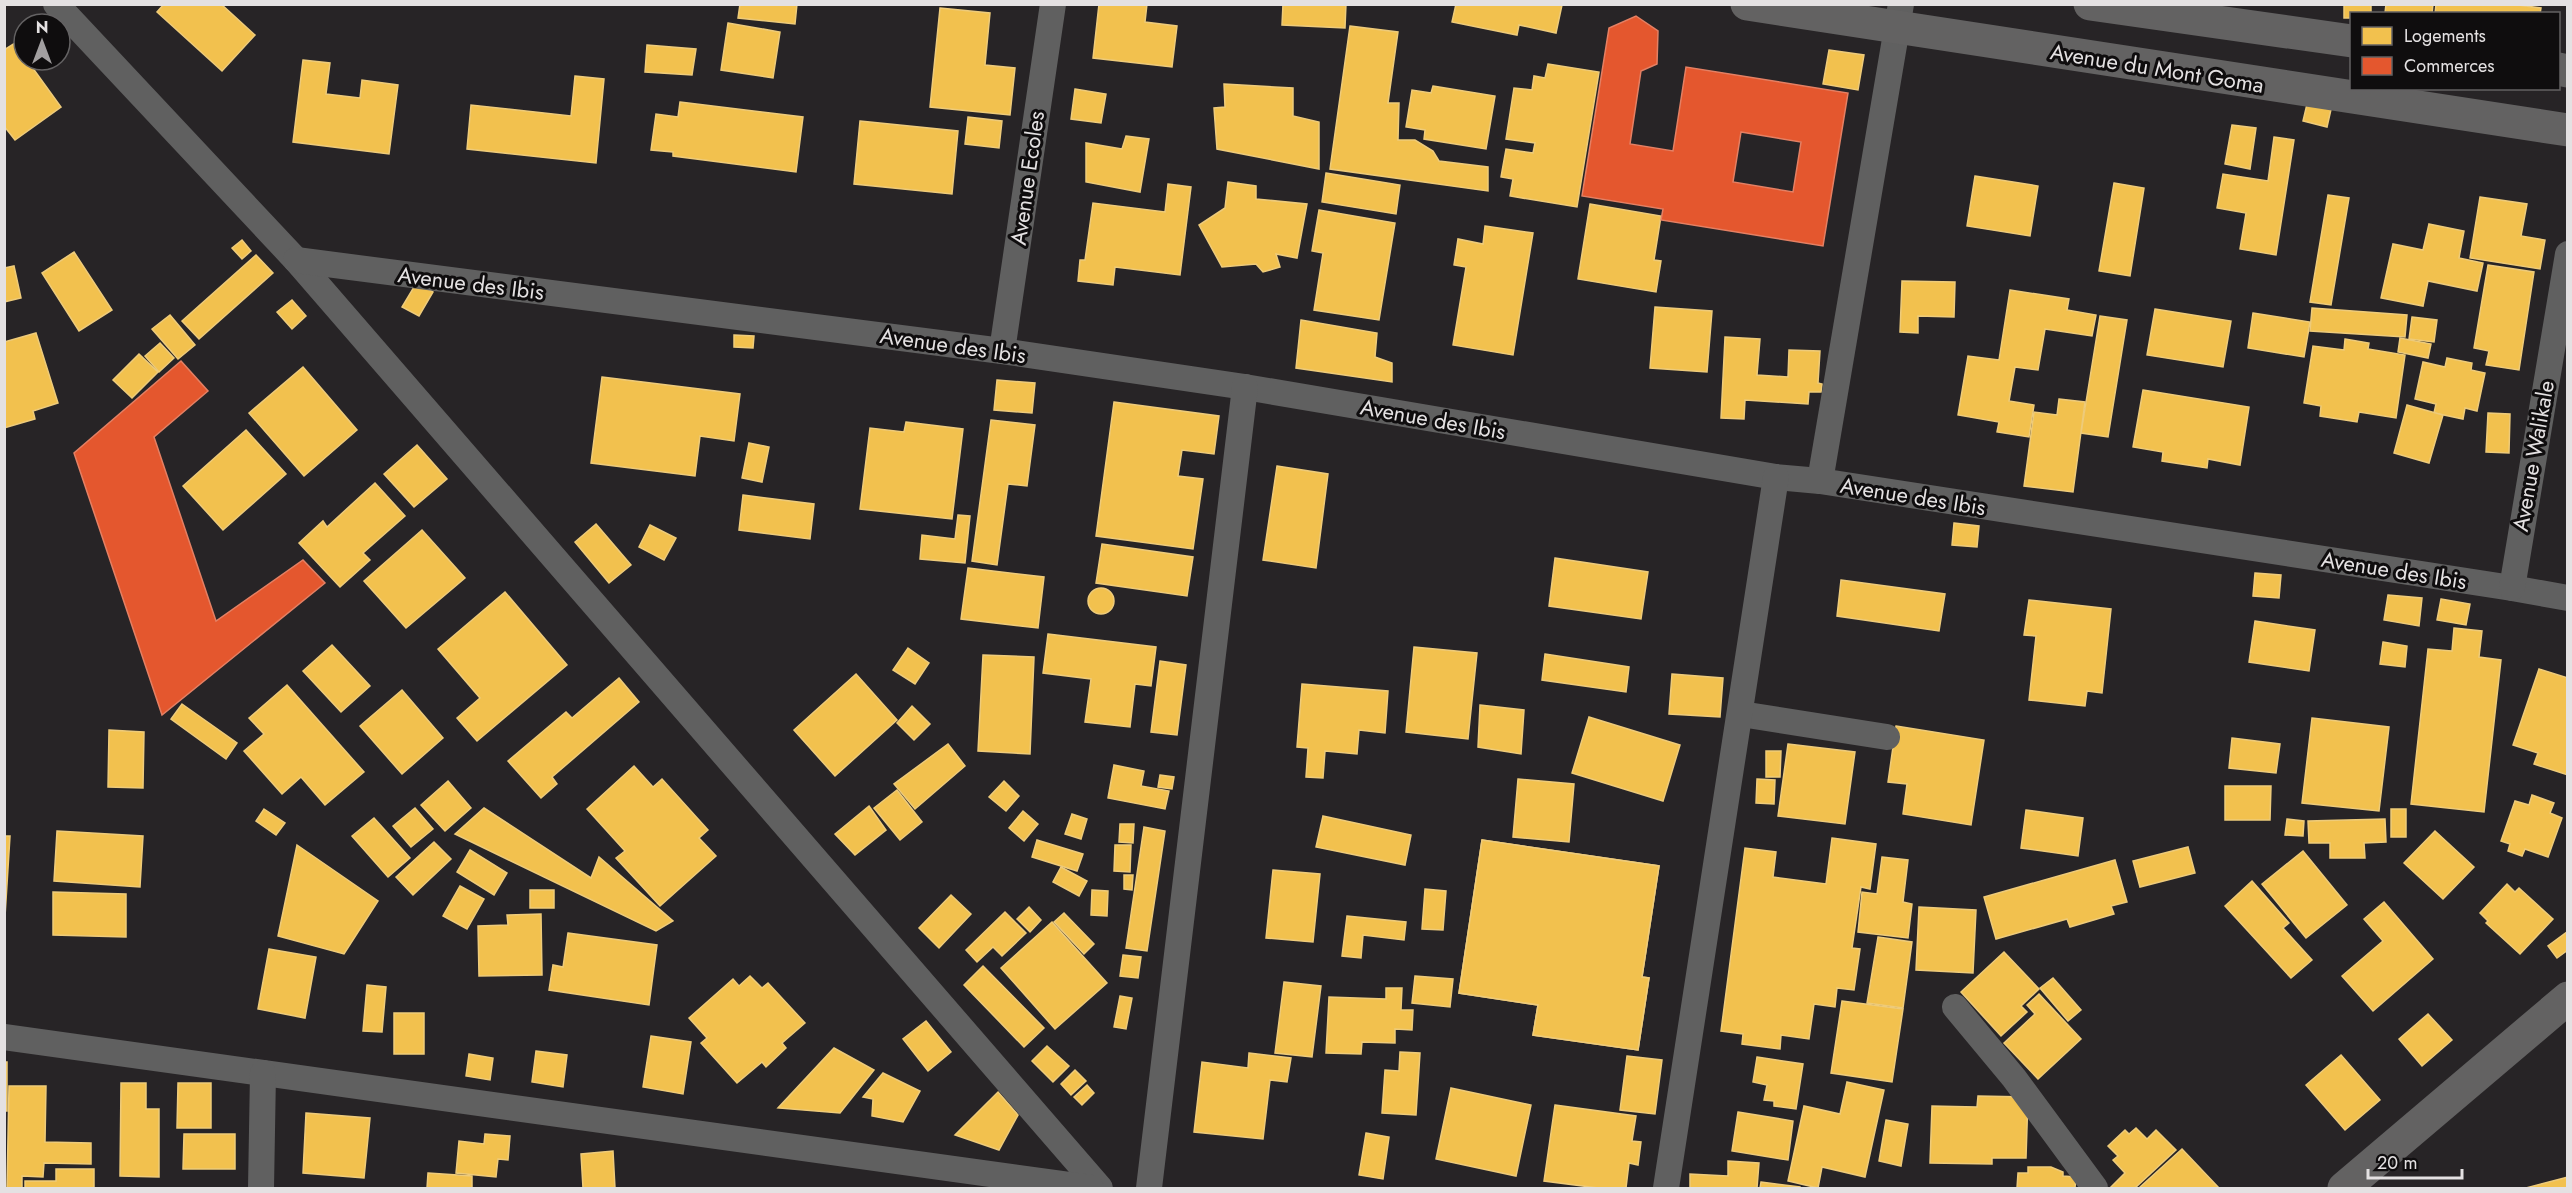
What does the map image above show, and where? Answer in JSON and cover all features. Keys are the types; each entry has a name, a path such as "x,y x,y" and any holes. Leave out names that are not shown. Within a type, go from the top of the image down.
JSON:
{"street":[{"path":"56,4 296,260 1100,1188"},
{"name":"Avenue Ecoles","path":"1002,351 1053,4"},
{"name":"Avenue du Mont Goma","path":"1747,4 1899,17 2568,130"},
{"path":"2090,4 2350,41"},
{"path":"1820,482 1899,17"},
{"name":"Avenue Walikale","path":"2512,588 2568,254"},
{"name":"Avenue des Ibis","path":"296,260 1002,351 1245,387 1776,477 2568,598"},
{"path":"1149,1188 1245,387"},
{"path":"1666,1188 1776,477"},
{"path":"1741,714 1887,737"},
{"path":"2344,1188 2568,998"},
{"path":"1955,1007 2014,1078 2095,1188"},
{"path":"4,1037 1091,1188"},
{"path":"261,1188 262,1073"}],"building: Logements":[{"path":"164,4 221,4 255,35 222,71 157,12"},
{"path":"740,4 797,4 795,24 738,18"},
{"path":"1099,4 1147,4 1145,22 1177,26 1172,67 1093,58"},
{"path":"1283,4 1346,4 1345,28 1282,25"},
{"path":"1456,4 1562,5 1556,33 1519,25 1517,35 1452,22"},
{"path":"2344,4 2371,5 2371,12 2350,12 2350,18 2344,18"},
{"path":"2386,4 2433,4 2432,12 2385,12"},
{"path":"2436,4 2510,4 2541,8 2540,12 2435,12"},
{"path":"940,8 990,13 985,65 1015,68 1010,115 930,107"},
{"path":"728,23 780,32 773,78 721,70"},
{"path":"1350,26 1398,32 1388,103 1399,103 1398,140 1415,140 1433,151 1439,161 1488,167 1488,191 1330,169"},
{"path":"12,45 12,72 36,72 61,107 15,140 4,126 4,50"},
{"path":"647,45 696,49 692,75 645,72"},
{"path":"1829,50 1864,55 1858,90 1823,84"},
{"path":"303,60 330,63 326,94 360,98 362,80 398,85 389,154 293,142"},
{"path":"1548,64 1599,72 1577,207 1510,196 1513,179 1501,177 1506,149 1533,153 1535,143 1506,139 1514,88 1532,90 1534,76 1545,78"},
{"path":"575,76 604,79 596,163 467,149 471,105 571,116"},
{"path":"1224,84 1293,88 1293,116 1319,122 1319,169 1217,149 1214,108 1225,107"},
{"path":"1433,86 1495,96 1486,149 1424,139 1425,130 1406,127 1412,90 1431,93"},
{"path":"1075,89 1106,94 1101,123 1071,119"},
{"path":"2308,100 2332,105 2327,127 2303,121"},
{"path":"680,102 803,117 796,172 673,156 673,152 651,150 656,114 678,117"},
{"path":"968,117 1002,121 999,148 965,144"},
{"path":"860,121 958,131 952,194 854,184"},
{"path":"2232,125 2256,128 2250,169 2225,164"},
{"path":"1126,136 1149,139 1140,192 1086,182 1086,143 1122,149"},
{"path":"2274,137 2294,140 2276,255 2240,249 2246,213 2217,208 2223,174 2268,181"},
{"path":"1326,173 1400,185 1396,214 1322,202"},
{"path":"1975,176 2038,186 2030,236 1967,226"},
{"path":"1228,182 1256,186 1256,199 1307,204 1297,258 1276,254 1280,267 1263,272 1256,264 1222,267 1199,225 1225,208"},
{"path":"2114,183 2144,188 2130,276 2099,271"},
{"path":"1168,184 1191,187 1180,275 1115,267 1113,285 1078,281 1080,260 1085,260 1093,203 1165,212"},
{"path":"2328,195 2349,198 2331,305 2310,302"},
{"path":"2480,197 2527,204 2521,236 2545,240 2540,269 2470,258"},
{"path":"1590,204 1661,216 1654,260 1661,261 1656,292 1578,279"},
{"path":"1319,210 1395,223 1379,320 1314,310 1323,253 1312,251"},
{"path":"2429,224 2464,231 2459,258 2483,263 2477,291 2428,281 2423,306 2381,298 2393,244 2423,250"},
{"path":"1485,226 1533,233 1513,355 1453,345 1466,267 1454,265 1458,239 1483,244"},
{"path":"242,240 251,251 242,259 232,248"},
{"path":"74,252 112,310 79,331 42,273"},
{"path":"256,255 273,273 199,339 182,321"},
{"path":"2488,265 2534,272 2519,370 2486,365 2489,351 2474,348"},
{"path":"14,266 21,298 4,302 4,268"},
{"path":"1902,281 1955,282 1954,317 1918,316 1918,333 1900,332"},
{"path":"417,282 433,292 419,316 402,307"},
{"path":"2010,290 2069,299 2067,310 2096,315 2092,336 2045,329 2038,370 2015,367 2009,401 2034,405 2029,437 1997,432 1999,422 1958,415 1968,356 1999,360"},
{"path":"292,300 306,316 292,329 277,312"},
{"path":"1655,307 1712,311 1707,372 1650,368"},
{"path":"2312,308 2407,315 2405,337 2310,331"},
{"path":"2155,309 2231,321 2223,367 2147,355"},
{"path":"2253,313 2310,322 2304,357 2248,348"},
{"path":"170,315 195,345 178,359 152,329"},
{"path":"2100,316 2127,320 2108,437 2081,433"},
{"path":"2412,317 2437,320 2434,342 2409,339"},
{"path":"1301,320 1377,333 1375,357 1392,363 1392,382 1296,368"},
{"path":"36,333 58,403 33,411 35,419 4,428 4,342"},
{"path":"734,335 754,336 753,348 734,347"},
{"path":"1725,337 1760,339 1757,375 1788,377 1789,350 1820,351 1818,383 1822,384 1821,392 1809,392 1808,404 1745,400 1744,419 1721,418"},
{"path":"2400,338 2431,344 2428,358 2398,352"},
{"path":"2345,339 2369,343 2368,349 2405,355 2396,418 2359,412 2357,422 2320,416 2321,406 2304,403 2313,346 2344,350"},
{"path":"160,343 174,358 159,372 145,356"},
{"path":"139,354 158,372 132,398 113,380"},
{"path":"2447,358 2472,363 2471,370 2485,373 2477,411 2465,408 2463,419 2434,413 2436,404 2415,399 2423,362 2445,367"},
{"path":"303,367 357,430 304,476 249,413"},
{"path":"602,377 740,394 734,441 700,436 695,476 591,463"},
{"path":"997,380 1035,383 1032,413 994,410"},
{"path":"2143,390 2249,407 2240,465 2208,459 2207,468 2162,461 2163,452 2133,447"},
{"path":"2059,399 2085,402 2073,492 2024,486 2034,412 2057,415"},
{"path":"1114,402 1219,416 1214,454 1182,450 1178,476 1203,479 1193,549 1096,536"},
{"path":"2407,405 2443,415 2429,463 2394,453"},
{"path":"2488,413 2510,414 2509,453 2486,452"},
{"path":"991,420 1035,425 1027,486 1008,484 997,565 972,561"},
{"path":"906,422 963,429 952,519 860,509 870,428 904,432"},
{"path":"246,430 286,474 223,530 183,486"},
{"path":"749,443 769,447 762,482 742,478"},
{"path":"417,445 447,479 414,507 384,474"},
{"path":"1277,466 1328,474 1316,568 1263,560"},
{"path":"375,483 405,516 363,553 370,560 340,587 299,543 323,521 327,527"},
{"path":"743,495 814,504 810,539 739,530"},
{"path":"958,515 970,516 965,563 920,559 922,535 955,539"},
{"path":"1954,523 1979,526 1977,547 1952,545"},
{"path":"596,524 631,565 609,583 575,542"},
{"path":"650,525 676,538 664,560 639,547"},
{"path":"422,530 465,578 406,628 364,581"},
{"path":"1102,544 1193,557 1187,596 1096,583"},
{"path":"1555,558 1648,572 1641,619 1549,606"},
{"path":"968,568 1044,577 1038,628 961,619"},
{"path":"2255,573 2281,575 2279,598 2253,596"},
{"path":"1841,580 1945,594 1939,631 1837,616"},
{"path":"1101,588 1110,592 1114,601 1110,610 1101,614 1092,610 1088,601 1092,592"},
{"path":"505,592 567,665 477,741 457,718 480,698 438,649"},
{"path":"2388,595 2422,598 2419,626 2384,620"},
{"path":"2441,599 2470,604 2466,625 2437,620"},
{"path":"2029,600 2111,609 2102,693 2087,691 2085,706 2029,700 2036,636 2024,635"},
{"path":"2255,621 2315,630 2309,671 2249,662"},
{"path":"2454,628 2482,631 2479,657 2501,660 2484,812 2411,804 2428,649 2452,651"},
{"path":"1048,634 1156,647 1151,686 1135,684 1130,727 1085,722 1091,679 1043,673"},
{"path":"2383,642 2407,646 2405,667 2380,664"},
{"path":"332,645 370,686 341,712 303,671"},
{"path":"1414,647 1477,653 1468,739 1406,732"},
{"path":"908,648 929,663 915,684 893,670"},
{"path":"1545,654 1629,667 1626,692 1542,680"},
{"path":"983,655 1034,657 1030,754 978,751"},
{"path":"1160,661 1186,665 1177,735 1151,732"},
{"path":"2539,669 2568,678 2568,775 2534,764 2538,753 2513,745"},
{"path":"856,674 897,720 835,776 794,730"},
{"path":"1672,674 1723,678 1720,717 1669,714"},
{"path":"619,678 639,702 552,777 557,784 541,798 508,761 566,712 572,718"},
{"path":"1302,684 1388,691 1385,733 1359,730 1357,754 1325,751 1323,778 1306,777 1308,748 1297,747"},
{"path":"287,685 364,772 325,805 301,777 282,794 244,751 264,734 249,718"},
{"path":"402,690 443,738 402,774 360,726"},
{"path":"182,704 237,743 226,759 171,719"},
{"path":"1480,705 1524,710 1521,754 1478,747"},
{"path":"912,706 930,724 914,740 897,723"},
{"path":"1589,717 1680,745 1663,801 1572,773"},
{"path":"2312,718 2389,727 2379,811 2302,803"},
{"path":"1896,726 1984,740 1971,825 1903,814 1907,784 1888,782"},
{"path":"109,730 144,732 143,788 108,787"},
{"path":"2232,738 2280,744 2276,773 2229,768"},
{"path":"948,744 965,766 915,809 894,784"},
{"path":"1788,744 1855,752 1845,824 1778,816"},
{"path":"1766,751 1781,751 1780,777 1766,777"},
{"path":"1114,765 1144,771 1141,786 1169,791 1165,809 1108,798"},
{"path":"634,766 653,787 662,779 708,830 699,838 716,856 660,906 616,858 625,851 587,809"},
{"path":"1160,775 1174,777 1172,789 1158,787"},
{"path":"1518,779 1574,784 1569,842 1513,837"},
{"path":"1757,779 1775,780 1774,804 1756,803"},
{"path":"448,781 471,808 445,831 421,805"},
{"path":"1004,781 1019,796 1006,811 989,797"},
{"path":"2225,786 2271,786 2270,820 2225,820"},
{"path":"897,790 922,822 900,840 874,808"},
{"path":"2532,795 2554,803 2550,813 2562,818 2548,857 2525,849 2522,856 2508,851 2510,844 2501,841 2515,801 2529,805"},
{"path":"869,806 886,830 855,855 835,834"},
{"path":"415,808 433,829 411,847 393,826"},
{"path":"484,808 591,878 599,857 673,921 656,931 455,834"},
{"path":"264,809 285,823 276,835 256,821"},
{"path":"2391,809 2406,809 2406,837 2391,837"},
{"path":"2026,810 2083,818 2078,856 2021,848"},
{"path":"1023,811 1038,824 1024,841 1009,828"},
{"path":"1072,814 1087,819 1081,839 1065,834"},
{"path":"1323,816 1411,835 1405,865 1316,847"},
{"path":"374,818 410,858 388,877 352,836"},
{"path":"2287,819 2304,821 2303,836 2285,835"},
{"path":"2385,819 2386,842 2364,843 2365,858 2330,858 2330,843 2309,843 2308,821"},
{"path":"1120,824 1134,824 1133,843 1119,842"},
{"path":"1144,827 1165,831 1147,951 1126,948"},
{"path":"57,831 143,836 140,887 54,881"},
{"path":"2435,831 2474,867 2443,899 2404,863"},
{"path":"4,836 10,836 4,933"},
{"path":"1832,838 1876,844 1870,889 1861,887 1852,948 1860,949 1854,990 1837,988 1835,1007 1814,1004 1809,1039 1781,1035 1780,1049 1742,1044 1743,1034 1721,1031 1745,848 1776,852 1773,877 1826,884"},
{"path":"1037,840 1083,854 1077,871 1032,857"},
{"path":"1482,840 1659,866 1642,977 1649,978 1638,1050 1533,1035 1538,1005 1459,993"},
{"path":"1482,840 1659,866 1642,977 1649,978 1638,1050 1533,1035 1538,1005 1459,993"},
{"path":"434,842 451,859 413,895 396,877"},
{"path":"297,845 378,901 344,954 278,936"},
{"path":"1115,845 1131,845 1130,872 1114,871"},
{"path":"2188,847 2195,873 2140,887 2133,861"},
{"path":"470,850 507,873 494,895 457,872"},
{"path":"2303,851 2347,905 2306,938 2262,884"},
{"path":"1882,857 1908,860 1903,902 1912,904 1908,938 1858,932 1862,892 1877,894"},
{"path":"2115,860 2127,902 2111,906 2114,914 2070,927 2067,919 1996,939 1984,897"},
{"path":"1061,867 1087,881 1079,896 1053,882"},
{"path":"1273,870 1320,874 1313,942 1266,938"},
{"path":"1124,875 1133,875 1132,890 1124,889"},
{"path":"2252,881 2289,923 2283,928 2312,960 2291,978 2225,906"},
{"path":"2507,884 2515,892 2519,888 2553,919 2520,954 2486,923 2488,921 2480,913"},
{"path":"460,886 484,899 467,929 443,916"},
{"path":"1425,889 1446,891 1443,930 1422,929"},
{"path":"530,890 554,890 554,908 530,908"},
{"path":"1092,890 1108,891 1107,916 1091,915"},
{"path":"53,892 126,894 126,937 53,935"},
{"path":"951,895 971,914 939,948 919,928"},
{"path":"2384,902 2433,959 2373,1011 2342,976 2383,941 2364,919"},
{"path":"1029,907 1041,920 1030,932 1017,919"},
{"path":"1919,907 1976,910 1973,973 1916,970"},
{"path":"1005,912 1026,933 1002,956 993,947 977,962 966,950"},
{"path":"1064,913 1094,944 1084,954 1054,922"},
{"path":"541,914 542,975 479,976 478,926 508,925 507,915"},
{"path":"1347,916 1406,922 1404,940 1363,935 1361,958 1342,956"},
{"path":"1052,922 1107,983 1055,1029 1001,968"},
{"path":"2567,932 2568,950 2557,958 2548,946"},
{"path":"568,933 657,945 649,1005 549,990 553,965 563,967"},
{"path":"1878,937 1912,942 1903,1008 1867,1003"},
{"path":"269,949 316,957 305,1018 258,1009"},
{"path":"2004,952 2039,989 2021,1006 2027,1012 2001,1036 1961,992"},
{"path":"1123,955 1141,957 1138,978 1120,976"},
{"path":"983,966 1044,1028 1024,1047 964,985"},
{"path":"750,976 762,988 768,983 805,1023 782,1043 786,1048 766,1067 762,1062 737,1083 701,1043 707,1038 689,1018 733,979 739,986"},
{"path":"1415,976 1453,979 1450,1007 1412,1003"},
{"path":"2053,978 2081,1010 2068,1021 2040,988"},
{"path":"1284,982 1321,986 1312,1057 1275,1053"},
{"path":"367,985 386,987 382,1032 363,1031"},
{"path":"1386,988 1402,988 1401,1010 1413,1010 1412,1030 1395,1029 1395,1043 1362,1042 1361,1054 1326,1053 1329,997 1386,999"},
{"path":"2039,994 2081,1039 2038,1079 2004,1043 2035,1014 2027,1005"},
{"path":"1120,996 1132,998 1126,1029 1114,1027"},
{"path":"1842,1001 1903,1009 1892,1082 1831,1073"},
{"path":"394,1013 424,1013 424,1054 394,1054"},
{"path":"2428,1014 2452,1040 2422,1066 2399,1039"},
{"path":"926,1021 951,1052 928,1071 903,1039"},
{"path":"651,1036 691,1042 683,1094 643,1087"},
{"path":"1047,1046 1069,1066 1053,1082 1032,1061"},
{"path":"834,1048 874,1070 840,1113 778,1108"},
{"path":"536,1051 567,1055 563,1087 532,1082"},
{"path":"1400,1052 1420,1053 1416,1115 1382,1113 1385,1070 1399,1071"},
{"path":"1249,1053 1291,1058 1287,1082 1270,1080 1263,1139 1194,1132 1202,1062 1248,1068"},
{"path":"469,1054 493,1058 490,1080 466,1076"},
{"path":"2341,1055 2380,1100 2345,1130 2306,1085"},
{"path":"1627,1056 1662,1060 1655,1114 1620,1110"},
{"path":"1757,1057 1803,1064 1796,1109 1774,1106 1774,1101 1764,1100 1767,1085 1753,1082"},
{"path":"4,1062 7,1062 7,1111 4,1111"},
{"path":"1075,1070 1086,1081 1071,1095 1061,1084"},
{"path":"883,1073 920,1091 903,1122 872,1116 873,1099 863,1097"},
{"path":"1847,1082 1884,1090 1865,1177 1822,1167 1818,1188 1788,1181 1804,1106 1840,1114"},
{"path":"121,1083 146,1083 146,1109 159,1109 159,1177 120,1176"},
{"path":"178,1083 211,1083 211,1128 177,1128"},
{"path":"1087,1085 1094,1093 1082,1105 1074,1097"},
{"path":"9,1086 46,1086 45,1142 91,1143 91,1164 44,1163 43,1177 22,1176 22,1188 7,1188"},
{"path":"1451,1088 1531,1105 1516,1176 1436,1159"},
{"path":"998,1092 1018,1115 999,1150 955,1135"},
{"path":"1978,1096 2028,1097 2026,1158 1992,1158 1992,1164 1930,1163 1932,1106 1977,1107"},
{"path":"1555,1105 1636,1116 1632,1141 1641,1142 1638,1165 1629,1163 1626,1188 1598,1188 1544,1181"},
{"path":"1738,1112 1793,1121 1788,1160 1732,1151"},
{"path":"306,1113 370,1118 364,1178 303,1173"},
{"path":"1886,1120 1908,1124 1901,1166 1879,1161"},
{"path":"2136,1128 2147,1139 2156,1130 2176,1150 2135,1188 2110,1188 2125,1173 2113,1160 2118,1156 2108,1146 2125,1130 2129,1134"},
{"path":"1366,1133 1389,1137 1383,1179 1359,1175"},
{"path":"184,1134 235,1134 235,1169 183,1169"},
{"path":"485,1134 510,1136 508,1160 498,1159 496,1177 456,1173 459,1141 484,1144"},
{"path":"2182,1149 2219,1188 2139,1188"},
{"path":"613,1151 615,1188 583,1188 581,1154"},
{"path":"1728,1161 1759,1163 1757,1188 1690,1188 1690,1174 1728,1176"},
{"path":"2028,1167 2051,1167 2063,1172 2063,1176 2076,1177 2075,1188 2017,1188 2018,1173 2028,1173"},
{"path":"56,1169 94,1169 94,1188 25,1188 25,1181 56,1181"},
{"path":"428,1173 472,1176 472,1188 427,1188"},
{"path":"2568,1177 2568,1188 2526,1188"},
{"path":"1761,1182 1800,1187 1800,1188 1760,1188"}],"building: Commerces":[{"path":"1636,16 1658,31 1657,64 1641,71 1630,144 1673,151 1686,67 1848,93 1823,246 1661,220 1663,209 1582,196 1609,28","holes":["1741,132 1801,142 1793,192 1733,182"]},
{"path":"181,361 208,391 154,437 216,621 303,560 325,583 162,715 74,453"}]}
